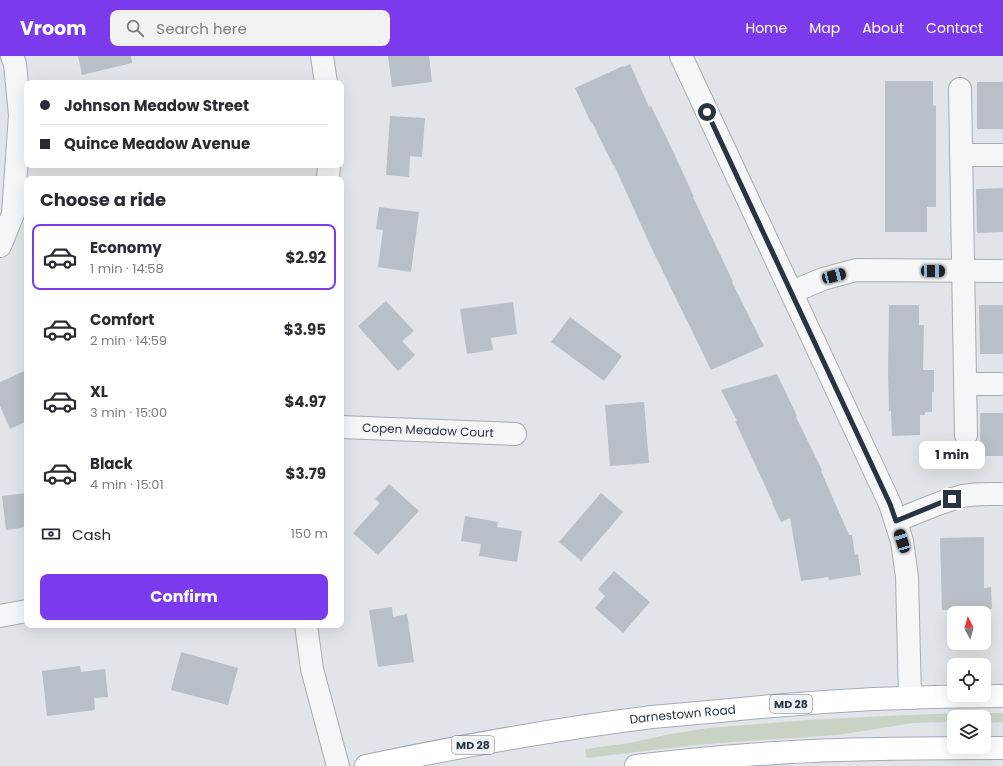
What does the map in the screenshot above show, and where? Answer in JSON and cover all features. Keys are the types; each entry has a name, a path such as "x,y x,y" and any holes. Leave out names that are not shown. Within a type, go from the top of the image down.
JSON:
{"main road":[{"name":"Darnestown Road","path":"366,766 490,742 653,717 816,702 1003,696"},
{"path":"636,766 712,757 810,751 1003,748"}],"street":[{"path":"0,246 13,214 20,115 15,64 12,56"},
{"path":"322,56 326,80"},
{"path":"681,56 890,504 902,541 907,577 910,698"},
{"path":"960,89 966,435"},
{"path":"961,155 1003,156"},
{"path":"792,292 823,279 856,270 1003,272"},
{"path":"966,384 1003,384"},
{"name":"Copen Meadow Court","path":"344,427 515,434"},
{"path":"896,521 940,503 964,496 1003,494"},
{"path":"0,616 24,612"},
{"path":"306,628 312,669 338,766"}],"green space":[{"path":"991,713 1003,713 1003,722 991,723"},
{"path":"947,714 947,722 913,723 838,735 695,745 587,758 585,749 630,743 665,735 708,728 807,720"}],"building":[{"path":"78,56 131,56 132,63 82,75"},
{"path":"388,56 429,56 432,82 392,87"},
{"path":"630,64 649,107 651,106 671,147 732,282 764,346 711,370 651,247 614,165 592,122 591,123 575,88"},
{"path":"885,81 933,81 933,105 936,106 936,207 927,207 927,232 885,232"},
{"path":"977,82 1003,82 1003,129 977,129"},
{"path":"390,116 425,118 422,157 410,156 409,177 386,175"},
{"path":"1003,188 1003,232 977,233 976,189"},
{"path":"379,207 419,212 411,272 378,267 383,230 376,229"},
{"path":"386,301 414,331 402,341 415,355 398,371 358,326"},
{"path":"513,302 517,334 491,338 493,350 467,354 460,309"},
{"path":"889,305 919,305 919,325 924,325 923,370 934,370 934,392 932,392 932,412 925,412 925,415 920,415 920,435 892,436 891,411 889,411 888,371"},
{"path":"979,305 1003,305 1003,354 980,354"},
{"path":"570,317 622,356 604,381 551,342"},
{"path":"24,371 24,422 10,429 0,406 0,382"},
{"path":"777,374 822,470 821,471 849,535 852,535 855,555 858,554 861,575 829,580 828,577 801,581 790,518 781,522 735,421 737,421 721,390"},
{"path":"644,402 649,463 610,466 605,405"},
{"path":"980,413 1003,413 1003,456 980,456"},
{"path":"389,484 419,511 378,555 353,533 380,503 375,499"},
{"path":"24,493 24,527 6,530 2,496"},
{"path":"601,493 623,512 581,561 559,542"},
{"path":"465,516 498,522 497,527 522,531 517,562 479,556 481,544 461,541"},
{"path":"984,537 984,588 991,587 992,609 991,606 947,606 947,610 942,610 940,538"},
{"path":"614,571 650,602 623,633 595,608 605,596 598,589"},
{"path":"392,607 393,617 407,614 414,662 378,667 369,610"},
{"path":"181,652 238,668 228,705 171,690"},
{"path":"80,666 81,672 105,669 108,697 94,698 95,710 47,716 42,671"}],"route":[{"path":"707,112 890,504 896,521 952,499"}]}
